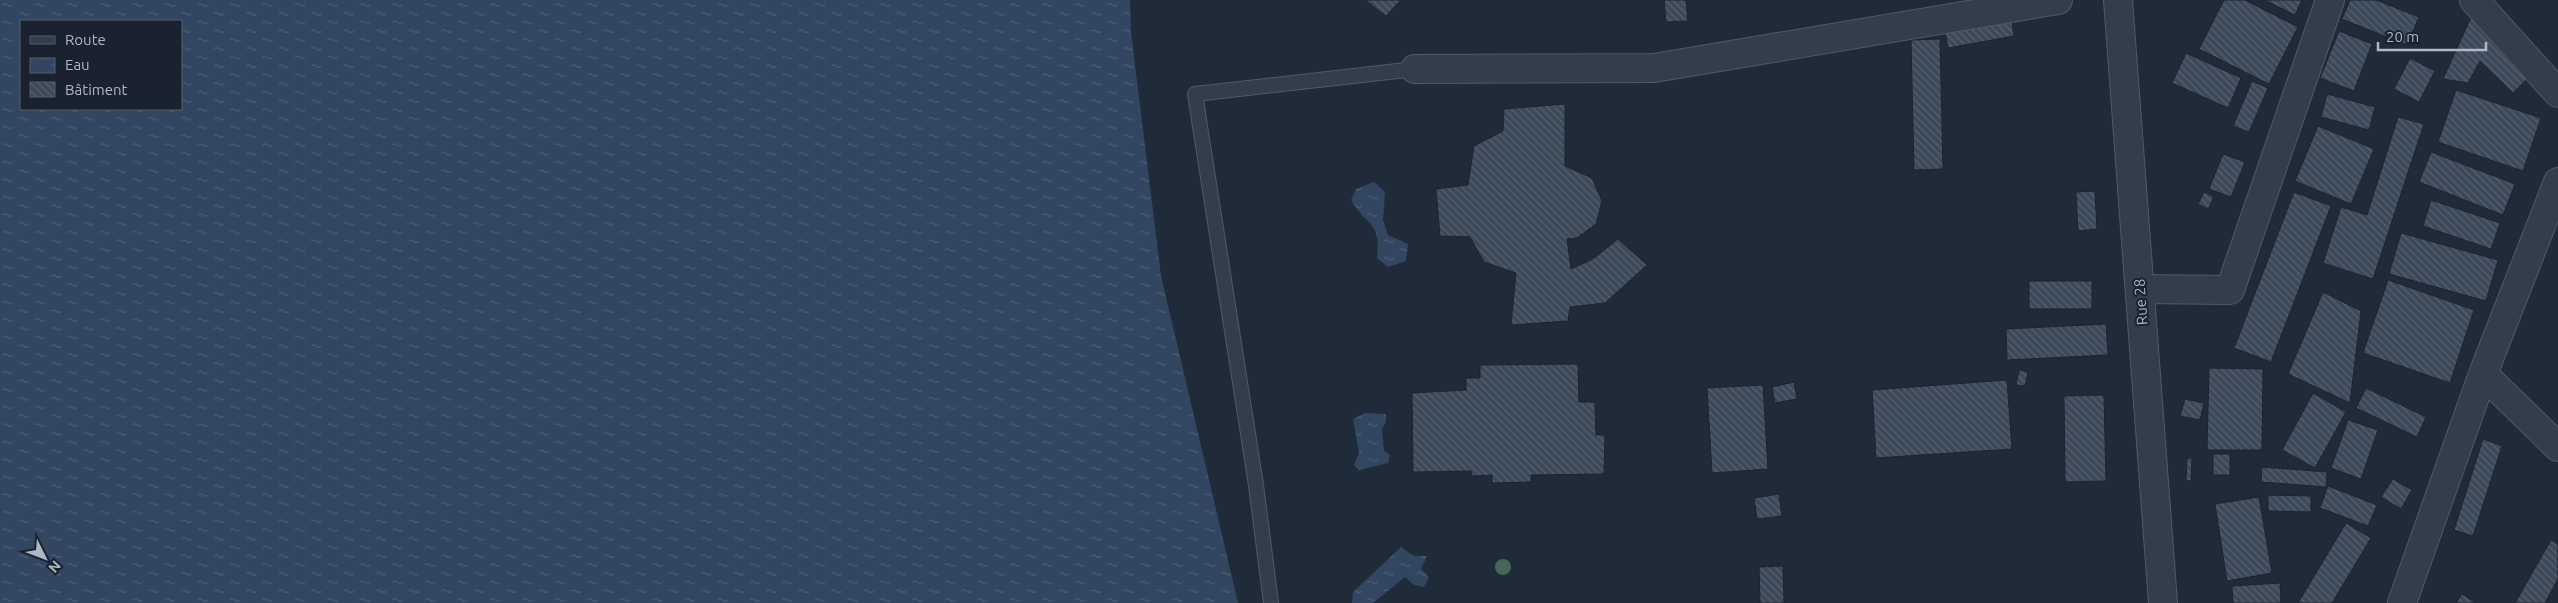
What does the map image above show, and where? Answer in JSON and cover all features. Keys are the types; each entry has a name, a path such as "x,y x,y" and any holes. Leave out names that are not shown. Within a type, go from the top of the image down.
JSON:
{"street":[{"path":"1415,69 1654,68 2058,0"},
{"name":"Rue 28","path":"2118,0 2163,603"},
{"path":"2140,289 2230,290 2330,0"},
{"path":"2474,0 2558,93"},
{"path":"2402,603 2484,374 2558,182"},
{"path":"2484,374 2558,447"}],"lane":[{"path":"1271,603 1256,485 1194,94 1415,69"}],"water":[{"path":"0,0 1130,0 1131,32 1161,276 1238,603 0,603"},
{"path":"1374,182 1385,192 1383,220 1388,235 1408,244 1406,261 1388,267 1377,258 1378,246 1375,230 1351,200 1356,189"},
{"path":"1365,413 1386,414 1386,422 1382,429 1384,451 1390,455 1388,463 1359,470 1354,465 1359,453 1353,419"},
{"path":"1401,547 1414,556 1427,556 1421,569 1429,577 1424,587 1414,585 1405,577 1373,603 1352,603 1353,592"}],"building":[{"path":"1365,0 1401,0 1386,16"},
{"path":"1664,0 1686,0 1688,21 1666,22"},
{"path":"2224,0 2245,0 2298,27 2269,84 2199,49"},
{"path":"2264,0 2302,0 2295,15"},
{"path":"2350,0 2376,0 2419,17 2407,45 2342,19"},
{"path":"2011,15 2014,36 1948,48 1944,27"},
{"path":"2472,15 2532,74 2513,93 2480,61 2468,83 2443,79"},
{"path":"2339,31 2372,44 2354,91 2320,78"},
{"path":"1940,39 1943,169 1914,170 1911,40"},
{"path":"2186,53 2241,78 2228,108 2172,83"},
{"path":"2410,58 2435,71 2419,102 2394,89"},
{"path":"2252,81 2268,88 2249,132 2233,126"},
{"path":"2456,90 2541,118 2523,171 2438,142"},
{"path":"2327,94 2375,107 2369,130 2321,117"},
{"path":"1565,104 1565,166 1592,178 1602,201 1596,224 1577,238 1567,239 1571,269 1593,259 1618,239 1647,265 1605,303 1570,307 1568,321 1511,325 1516,273 1484,262 1470,237 1440,236 1436,189 1468,185 1474,146 1503,131 1504,109"},
{"path":"2398,117 2424,124 2373,279 2323,263 2341,207 2367,215"},
{"path":"2318,126 2374,149 2351,204 2295,181"},
{"path":"2431,152 2515,184 2503,215 2419,182"},
{"path":"2223,154 2245,162 2231,197 2209,189"},
{"path":"2095,191 2097,229 2078,231 2076,192"},
{"path":"2204,192 2214,197 2208,209 2198,204"},
{"path":"2294,192 2331,206 2271,362 2234,348"},
{"path":"2431,200 2500,223 2491,249 2423,226"},
{"path":"2401,233 2498,260 2486,301 2389,274"},
{"path":"2388,280 2474,310 2450,383 2363,353"},
{"path":"2029,281 2092,281 2092,309 2029,309"},
{"path":"2323,292 2361,311 2350,403 2288,374"},
{"path":"2106,324 2108,355 2007,360 2006,329"},
{"path":"1578,364 1579,402 1595,402 1596,435 1605,435 1604,474 1531,475 1531,482 1492,483 1492,475 1472,476 1471,471 1413,472 1412,393 1466,390 1466,378 1480,378 1480,365"},
{"path":"2209,368 2263,369 2262,450 2207,450"},
{"path":"2019,370 2028,372 2025,386 2016,385"},
{"path":"2007,380 2012,449 1876,458 1872,390"},
{"path":"1794,382 1797,399 1775,403 1772,387"},
{"path":"1763,385 1768,469 1712,473 1707,388"},
{"path":"2366,388 2426,417 2417,437 2356,408"},
{"path":"2313,393 2346,412 2315,468 2282,450"},
{"path":"2104,395 2106,481 2065,482 2064,396"},
{"path":"2185,399 2204,403 2200,420 2180,416"},
{"path":"2348,420 2378,430 2361,479 2331,468"},
{"path":"2483,439 2502,446 2473,536 2454,530"},
{"path":"2213,454 2230,454 2230,475 2213,475"},
{"path":"2187,458 2192,458 2191,481 2186,481"},
{"path":"2262,467 2327,472 2326,487 2261,482"},
{"path":"2393,479 2412,490 2401,509 2381,497"},
{"path":"2328,486 2377,505 2368,526 2320,508"},
{"path":"1779,494 1782,516 1757,519 1754,498"},
{"path":"2268,495 2311,496 2311,512 2268,511"},
{"path":"2259,497 2272,573 2227,581 2215,504"},
{"path":"2346,523 2371,538 2332,603 2298,603"},
{"path":"2551,540 2558,544 2558,579 2545,603 2515,603"},
{"path":"1783,566 1784,603 1760,603 1759,567"},
{"path":"2280,583 2281,603 2233,603 2232,586"},
{"path":"2462,594 2476,603 2456,603"}]}
